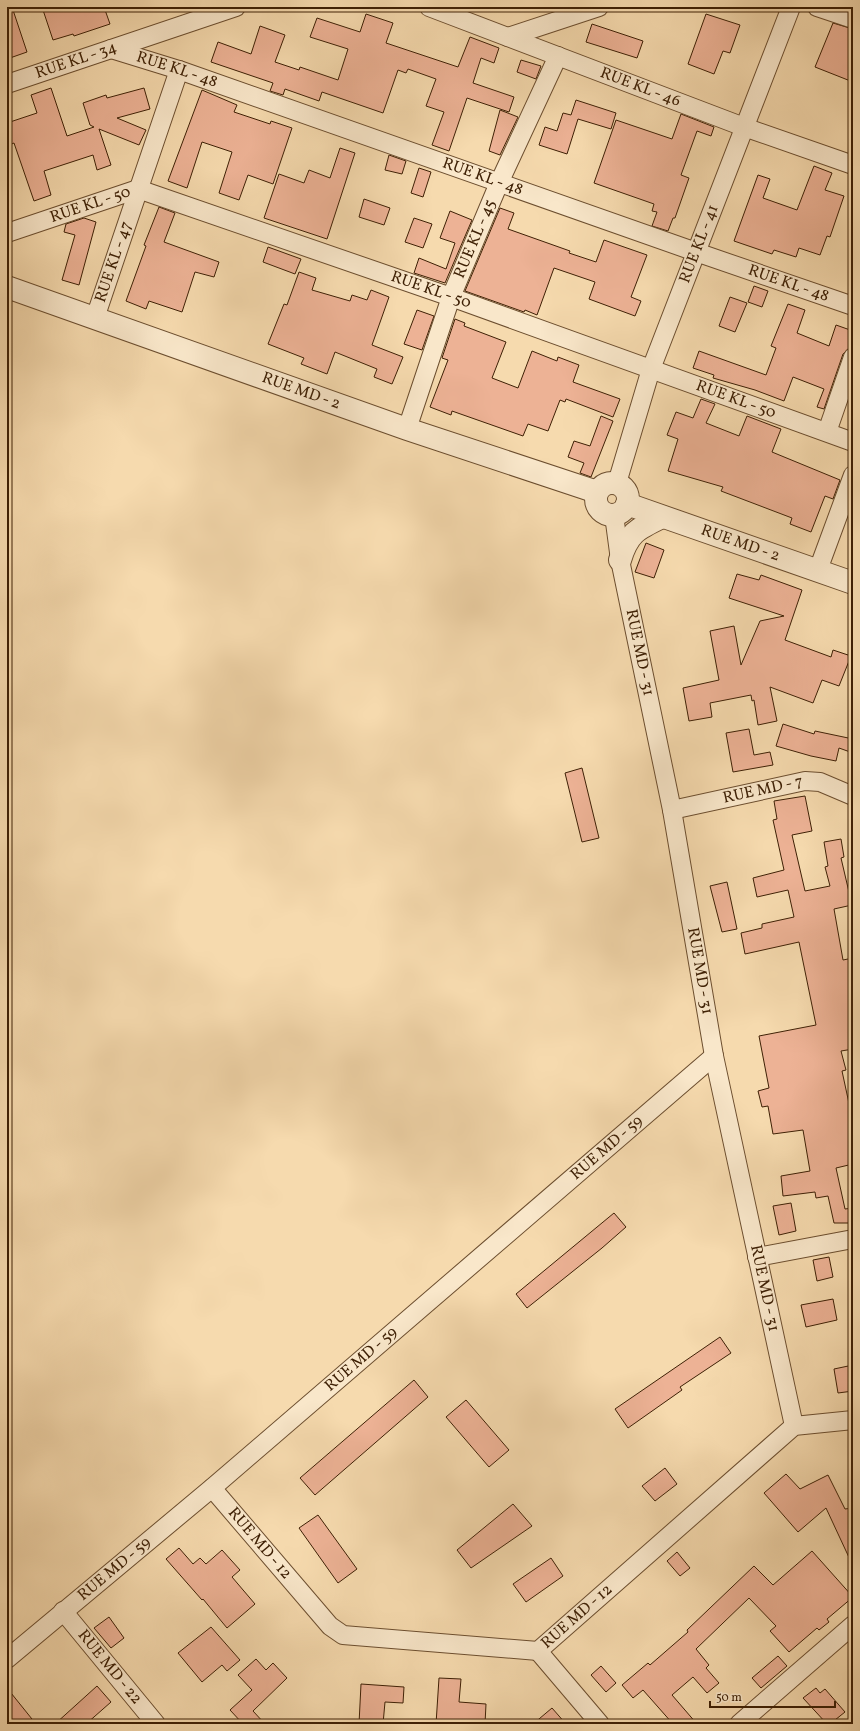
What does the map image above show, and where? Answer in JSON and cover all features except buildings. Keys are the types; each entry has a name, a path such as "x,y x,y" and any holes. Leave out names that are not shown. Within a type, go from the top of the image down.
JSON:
{"street":[{"name":"RUE KL - 34","path":"7,84 236,7"},
{"name":"RUE KL - 46","path":"429,7 744,127 853,165"},
{"path":"508,38 599,7"},
{"name":"RUE KL - 41","path":"617,483 651,369 791,7"},
{"path":"817,7 853,20"},
{"name":"RUE KL - 48","path":"111,49 179,70 853,306"},
{"name":"RUE KL - 45","path":"407,429 450,297 499,183 558,56"},
{"name":"RUE KL - 47","path":"95,318 179,70"},
{"name":"RUE KL - 50","path":"7,233 138,189 450,297 853,442"},
{"name":"RUE MD - 2","path":"7,287 407,429 597,492"},
{"path":"827,432 853,357"},
{"path":"818,570 853,475"},
{"path":"617,483 625,489 628,494 620,510 608,515 596,504 597,492 603,485 617,483"},
{"name":"RUE MD - 2","path":"620,510 662,517 853,583"},
{"name":"RUE MD - 31","path":"620,510 620,560 672,810 714,1056 794,1426"},
{"path":"620,560 625,544 632,534 640,528 662,517"},
{"name":"RUE MD - 7","path":"672,810 805,781 820,782 853,796"},
{"name":"RUE MD - 59","path":"7,1659 212,1488 714,1056"},
{"path":"757,1257 853,1238"},
{"path":"794,1426 853,1420"},
{"name":"RUE MD - 12","path":"212,1488 330,1626 343,1635 538,1651 794,1426"},
{"name":"RUE MD - 22","path":"63,1611 156,1724"},
{"path":"738,1724 853,1625"},
{"path":"538,1651 600,1724"}]}
